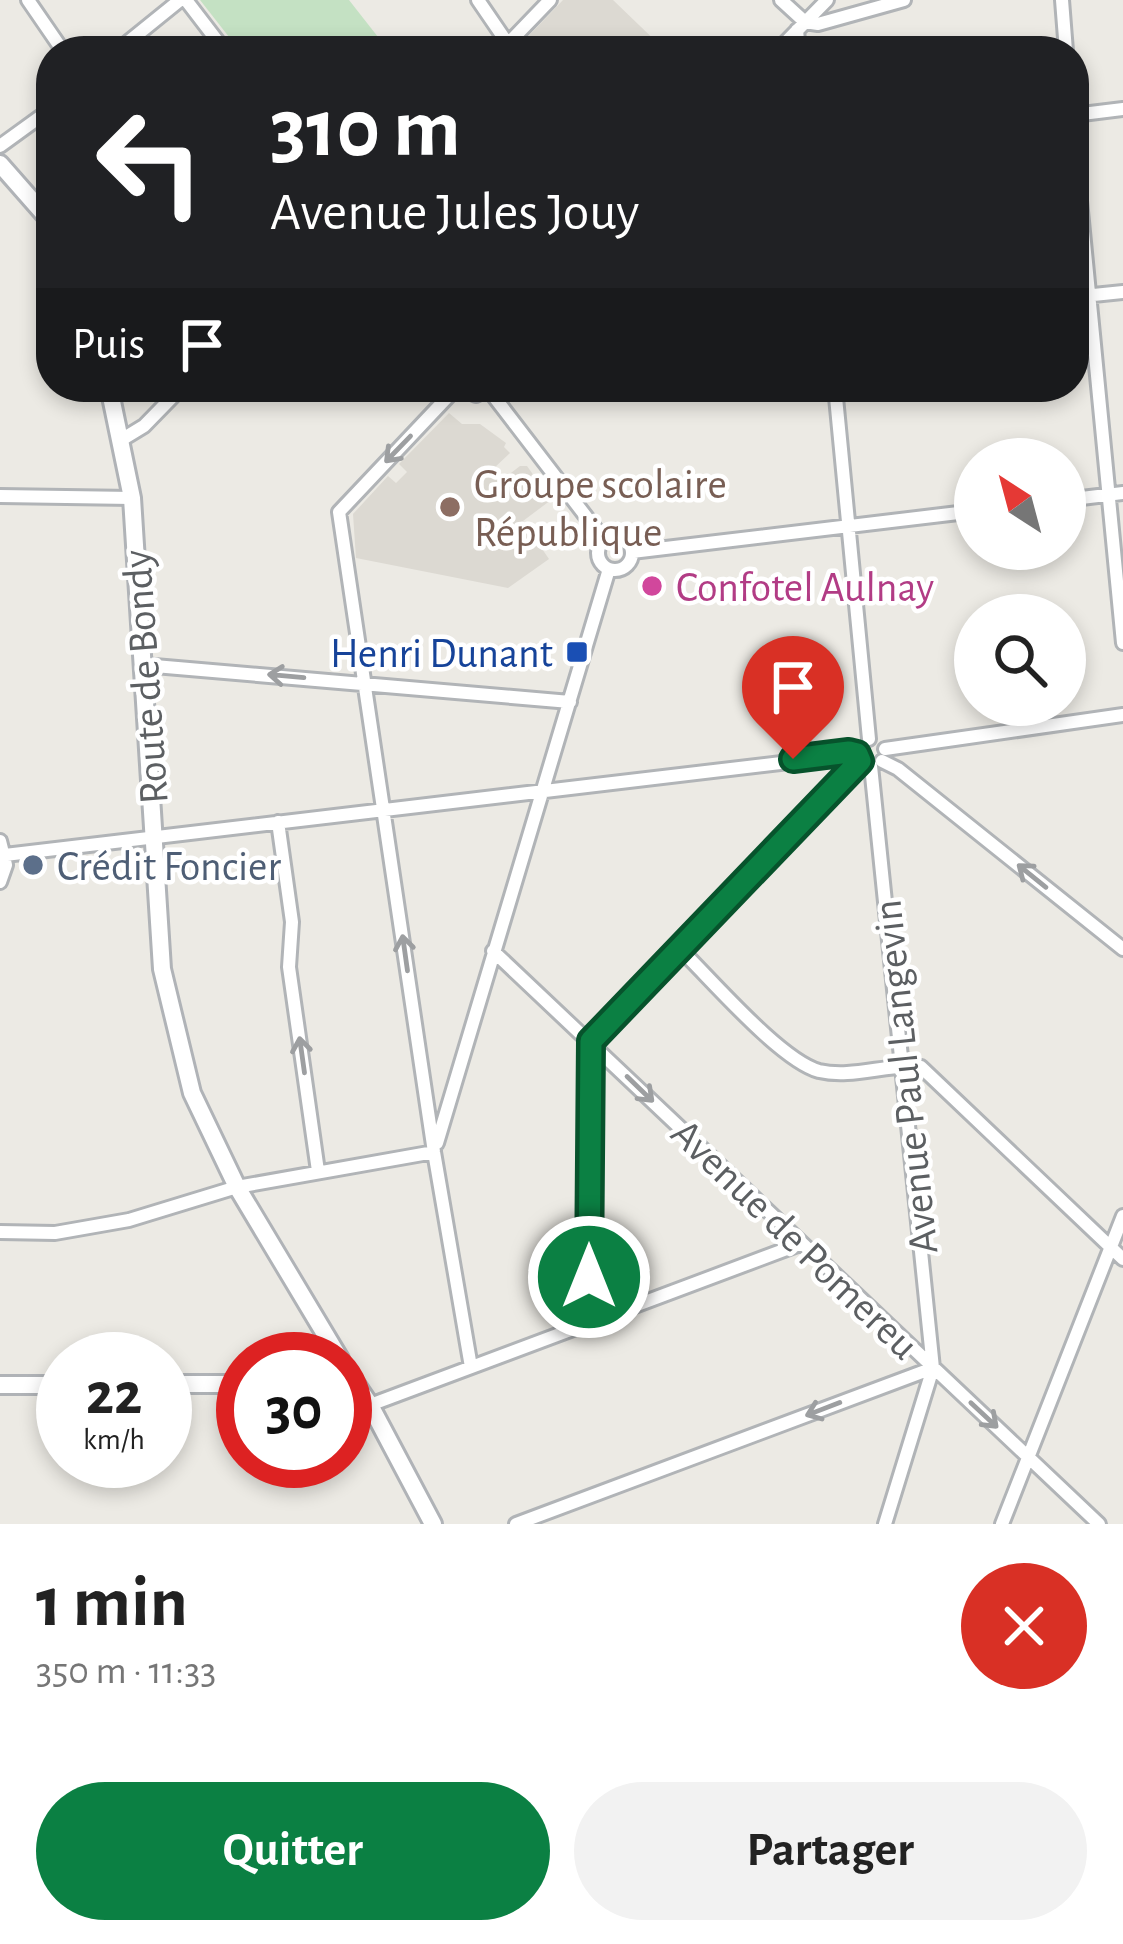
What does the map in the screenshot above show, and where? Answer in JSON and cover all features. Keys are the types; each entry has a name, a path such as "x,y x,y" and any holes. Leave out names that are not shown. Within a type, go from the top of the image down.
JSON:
{"street":[{"path":"28,0 53,36"},
{"path":"136,36 183,0 213,36"},
{"path":"478,0 499,36"},
{"path":"516,36 550,0"},
{"path":"781,0 801,26 801,36"},
{"path":"791,36 827,0"},
{"path":"801,26 904,0"},
{"path":"1062,0 1065,36"},
{"path":"1089,113 1123,109"},
{"path":"0,146 36,121"},
{"path":"0,164 36,205"},
{"path":"1089,286 1116,494 1123,643"},
{"path":"1090,296 1123,292"},
{"name":"Route de Bondy","path":"112,402 132,498 162,969 191,1093 237,1187 324,1332"},
{"path":"121,440 144,426 167,402"},
{"path":"443,402 339,512 434,1151 471,1367"},
{"path":"500,402 604,541"},
{"path":"836,402 869,739 859,746 871,758 898,770 1123,949"},
{"path":"1086,498 1116,494"},
{"path":"0,496 132,498"},
{"path":"632,552 954,513"},
{"path":"604,541 621,538 632,552"},
{"path":"604,541 599,559 609,569"},
{"path":"609,569 626,567 632,552"},
{"path":"434,1151 609,569"},
{"path":"143,665 570,702"},
{"path":"0,882 3,848 155,836 545,788 871,758 1123,715"},
{"path":"589,1324 591,1041 871,758"},
{"name":"Avenue Paul Langevin","path":"871,758 933,1368 884,1524"},
{"path":"278,822 292,922 289,967 318,1171"},
{"path":"680,949 795,1059 819,1071 921,1067 1123,1259"},
{"name":"Avenue de Pomereu","path":"494,951 1099,1524"},
{"path":"0,1232 55,1233 129,1220 237,1187 434,1151"},
{"path":"1002,1524 1123,1216"},
{"path":"372,1404 800,1244"},
{"path":"516,1524 933,1368"},
{"path":"0,1385 36,1385"},
{"path":"372,1409 433,1524"}],"shaded area":[{"path":"563,0 613,0 650,36 528,36"},
{"name":"Groupe scolaire République","path":"449,413 462,424 480,424 506,443 510,453 492,470 502,480 527,466 551,500 523,521 549,559 508,588 356,558 353,514 388,476 396,483 407,472 399,464"}],"green space":[{"path":"200,0 349,0 377,36 228,36"}],"place":[{"name":"Groupe scolaire République","path":"450,507"},
{"name":"Confotel Aulnay","path":"652,586"},
{"name":"Henri Dunant","path":"577,652"},
{"name":"Crédit Foncier","path":"33,865"}],"route":[{"path":"589,1277 591,1041 860,761 849,752 793,759"}]}
